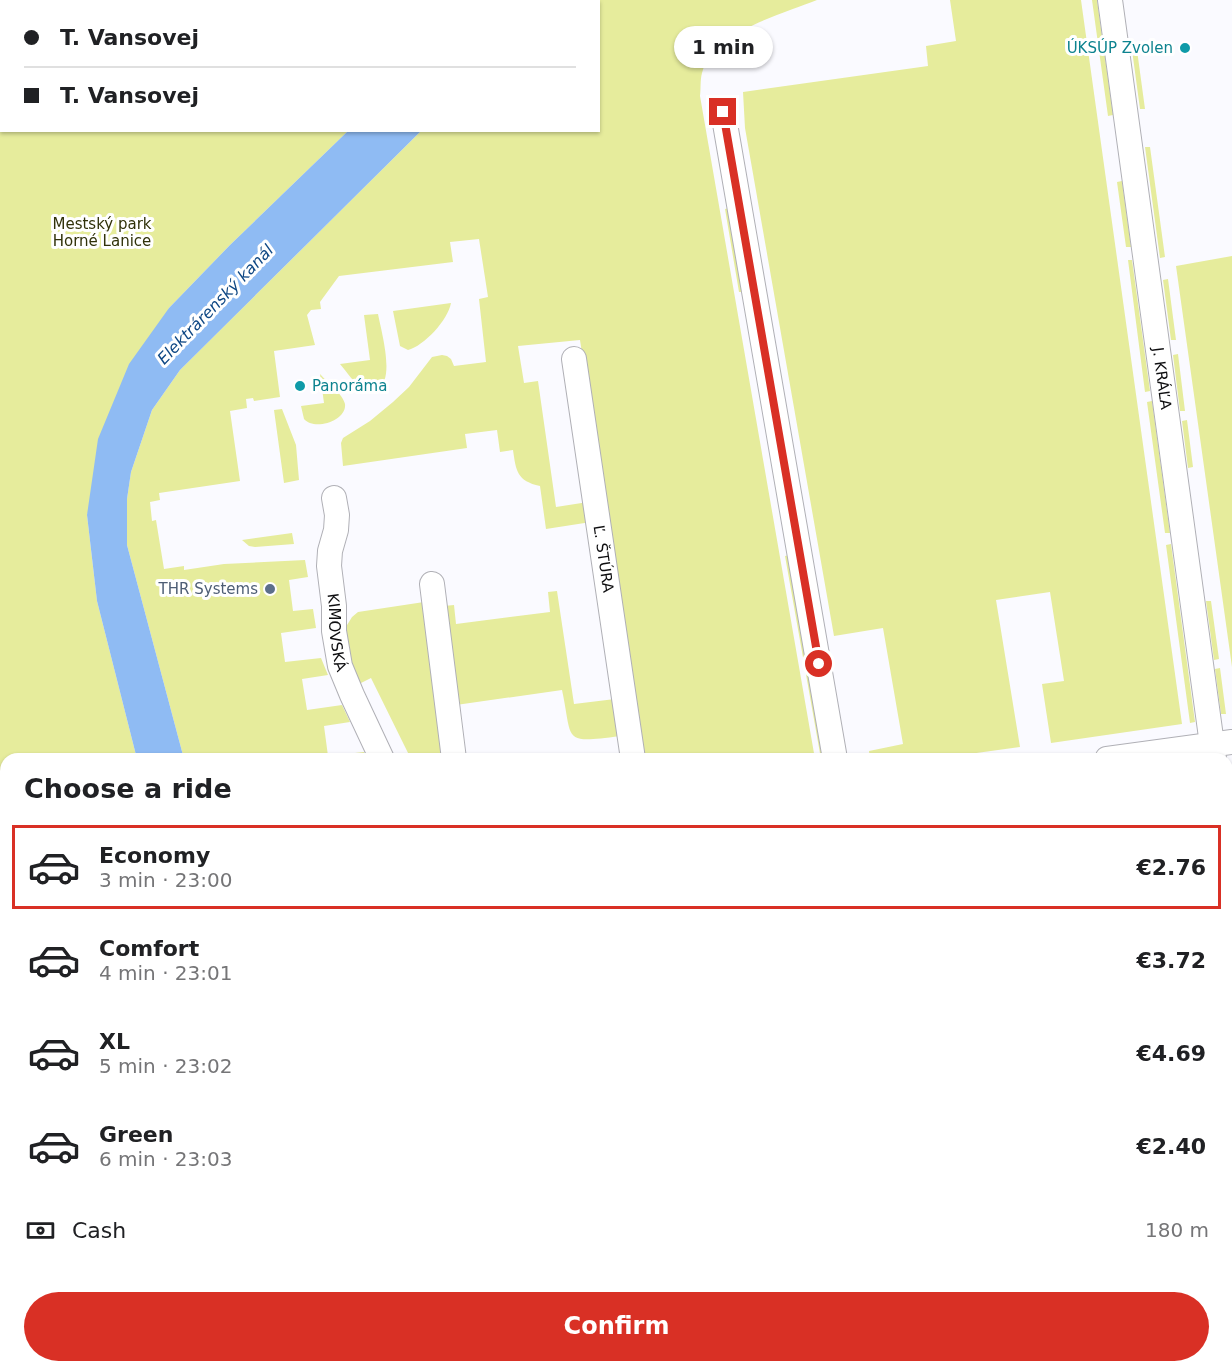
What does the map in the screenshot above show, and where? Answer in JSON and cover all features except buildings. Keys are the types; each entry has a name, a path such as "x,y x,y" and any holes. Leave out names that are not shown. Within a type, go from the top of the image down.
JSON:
{"street":[{"name":"J. KRÁĽA","path":"1110,0 1219,749"},
{"path":"723,112 834,753"},
{"name":"Ľ. ŠTÚRA","path":"574,359 632,753"},
{"name":"KIMOVSKÁ","path":"334,498 337,515 336,530 330,551 329,566 334,606 334,631 340,666 379,753"},
{"path":"432,584 453,753"},
{"path":"1174,753 1219,749"}],"green space":[{"path":"600,0 817,0 750,26 720,46 709,59 702,73 700,96 814,753 643,753 580,340 518,346 524,383 538,381 556,507 588,502 591,522 546,529 540,486 526,481 519,474 513,450 500,452 497,430 465,434 467,448 343,466 341,443 343,438 370,421 393,402 409,387 432,357 447,356 454,366 486,362 479,299 488,297 479,239 450,242 453,262 339,276 320,302 321,309 311,310 307,315 315,345 274,351 280,397 254,401 253,398 246,399 247,408 230,411 240,481 159,493 160,500 150,502 152,521 156,520 164,569 184,566 184,570 224,564 305,560 308,577 289,580 293,611 313,609 316,628 281,633 285,662 321,658 328,675 302,679 307,710 342,705 350,722 324,726 328,753 182,753 127,545 127,499 131,472 152,410 180,370 420,132 600,132"},
{"path":"950,0 1081,0 1182,724 1051,743 1042,684 1064,681 1050,592 996,600 1020,747 976,753 869,753 869,751 903,744 883,628 834,636 745,128 743,92 928,66 926,46 956,41"},
{"path":"1092,0 1097,0 1113,115 1108,116"},
{"path":"1132,50 1137,50 1145,109 1140,109"},
{"name":"Mestský park Horné Lanice","path":"0,132 347,132 230,245 169,308 87,515 97,601 135,753 0,753"},
{"path":"1145,147 1150,147 1165,257 1160,258"},
{"path":"1122,181 1131,247 1126,247 1117,182"},
{"path":"729,208 743,292 739,292 725,209"},
{"path":"1232,256 1232,667 1176,266"},
{"path":"1128,260 1132,260 1150,391 1145,392"},
{"path":"1168,279 1176,340 1171,340 1163,280"},
{"path":"451,303 445,317 428,338 408,350 400,346 393,311"},
{"path":"378,314 386,354 386,376 383,384 377,389 368,390 357,384 340,364 370,360 364,315"},
{"path":"1178,354 1185,411 1180,411 1173,355"},
{"path":"320,374 338,392 345,404 341,415 336,419 315,424 304,419 301,406 324,403"},
{"path":"1152,401 1170,533 1165,533 1147,402"},
{"path":"282,409 296,445 299,480 284,483 274,410"},
{"path":"1187,420 1193,467 1188,468 1182,421"},
{"path":"292,533 294,544 255,547 249,546 242,540"},
{"path":"1171,544 1195,722 1190,723 1166,545"},
{"path":"790,555 825,753 820,753 785,556"},
{"path":"557,591 574,704 615,699 620,736 588,739 573,735 562,690 456,705 444,606 454,605 456,624 550,612 548,592"},
{"path":"1206,601 1211,601 1219,659 1214,660"},
{"path":"424,602 445,753 408,753 371,678 357,685 352,675 344,630 358,612"},
{"path":"1220,668 1226,714 1221,714 1215,669"}],"water":[{"name":"Elektrárenský kanál","path":"347,132 420,132 180,370 152,410 131,472 127,499 127,545 182,753 135,753 97,601 87,515 98,439 129,364 169,308 230,245"}],"place":[{"name":"ÚKSÚP Zvolen","path":"1185,48"},
{"name":"Panoráma","path":"300,386"},
{"name":"THR Systems","path":"270,589"}],"route":[{"path":"723,112 819,664"}]}
